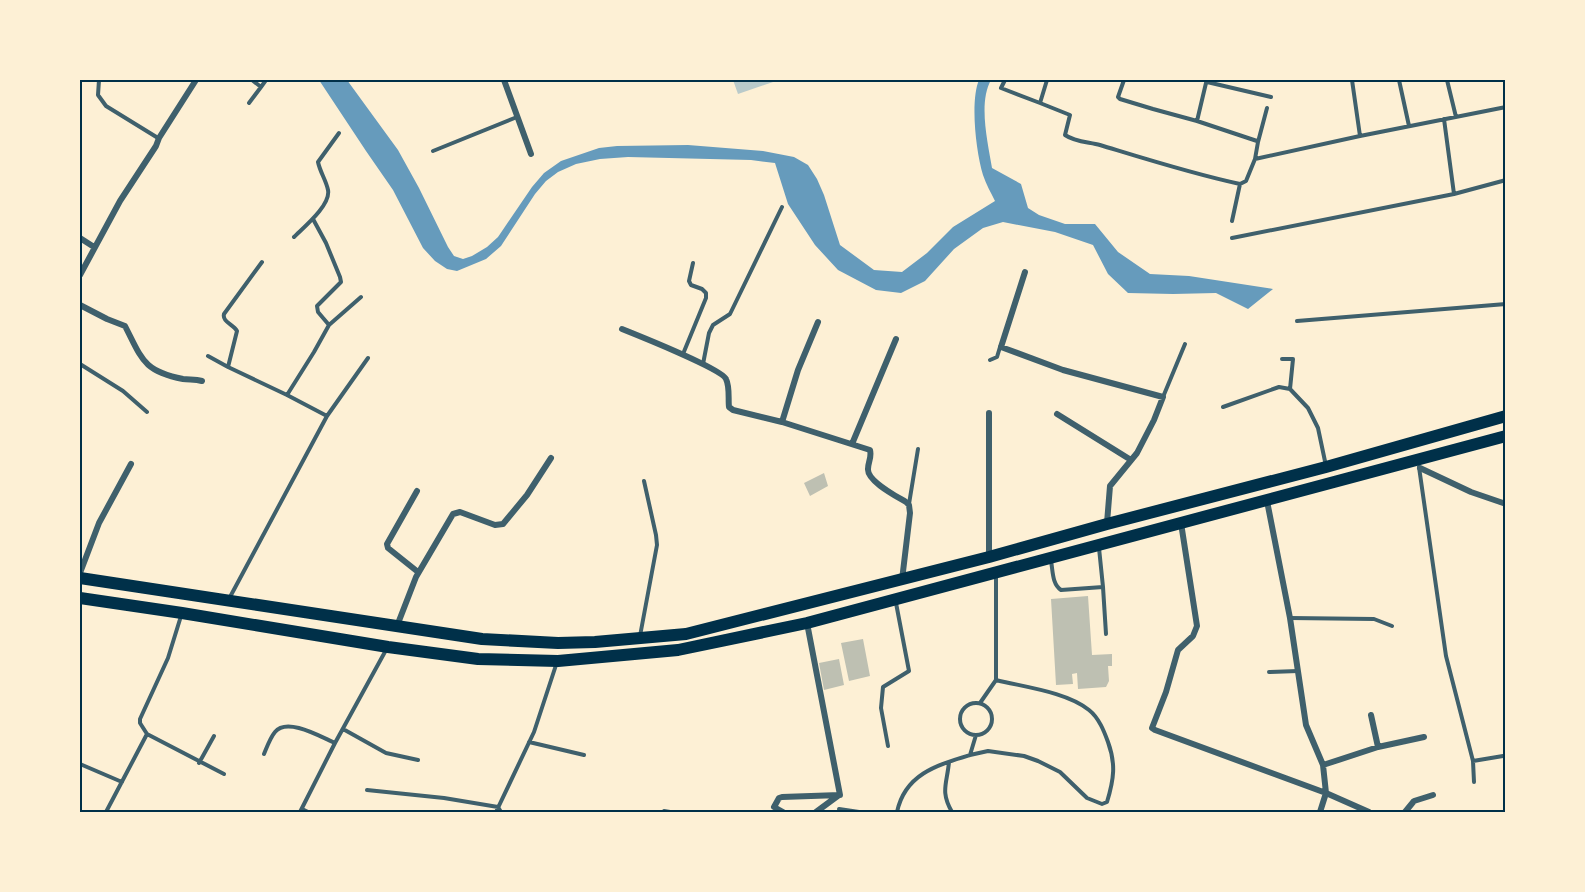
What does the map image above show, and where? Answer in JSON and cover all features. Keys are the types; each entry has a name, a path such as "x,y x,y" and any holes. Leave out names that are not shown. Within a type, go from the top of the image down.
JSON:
{"main road":[{"path":"80,578 482,639 595,642 686,634 896,582 1326,467 1506,416"},
{"path":"80,598 478,659 558,661 678,650 807,623 1181,523 1419,464 1506,436"},
{"path":"1415,442 1419,464"},
{"path":"1176,506 1181,523"},
{"path":"895,599 896,582"},
{"path":"224,620 228,600"},
{"path":"803,605 807,623"}],"street":[{"path":"80,274 120,201 196,80"},
{"path":"504,80 531,154"},
{"path":"80,238 94,248"},
{"path":"1025,272 1001,346 1063,370 1163,397 1155,420 1137,453 1110,486 1107,524"},
{"path":"80,305 125,326 131,341 151,368 183,379 202,381"},
{"path":"782,422 798,370 818,322"},
{"path":"622,329 722,374 726,378 729,407 733,410 782,422 870,450 872,453 868,469 871,479 909,505 910,513 896,582"},
{"path":"852,444 896,339"},
{"path":"988,413 989,557"},
{"path":"1057,414 1131,460"},
{"path":"397,626 418,572 453,514 460,512 495,525 503,524 527,495 551,458"},
{"path":"80,573 99,523 131,464"},
{"path":"1419,464 1462,489 1506,504"},
{"path":"417,491 387,544 388,548 418,572"},
{"path":"1267,501 1290,618 1306,725 1323,765 1326,793 1320,813"},
{"path":"1181,523 1197,626 1193,636 1178,650 1166,692 1152,728 1326,793 1369,813"},
{"path":"807,623 840,795"},
{"path":"1371,715 1378,747"},
{"path":"1323,765 1378,747 1425,737"},
{"path":"783,813 772,810 782,796 840,795"},
{"path":"816,813 840,795"},
{"path":"1405,813 1414,801 1433,795"}],"lane":[{"path":"99,80 98,95 106,106 159,138"},
{"path":"252,80 261,87"},
{"path":"249,104 266,80"},
{"path":"1005,80 1001,88 1070,116 1065,135 1069,138 1240,184 1246,181 1255,159 1267,108"},
{"path":"1040,103 1047,80"},
{"path":"1124,80 1118,93 1120,99 1197,121 1258,142"},
{"path":"1353,80 1360,136"},
{"path":"1399,80 1409,126"},
{"path":"1448,80 1456,117"},
{"path":"1197,121 1207,82 1271,97"},
{"path":"1255,159 1506,107"},
{"path":"433,151 518,117"},
{"path":"1444,119 1454,195"},
{"path":"294,237 313,219 326,202 328,191 318,162 339,134"},
{"path":"1232,238 1454,195 1506,180"},
{"path":"1232,221 1240,184"},
{"path":"703,364 709,333 713,325 730,314 782,207"},
{"path":"313,219 326,243 341,282 317,306 318,312 329,325"},
{"path":"228,367 237,331 223,318 224,314 262,262"},
{"path":"683,355 706,298 706,293 691,285 689,281 693,263"},
{"path":"287,395 315,352 329,325 361,297"},
{"path":"1297,321 1506,304"},
{"path":"1163,397 1185,344"},
{"path":"990,360 997,357 1001,346"},
{"path":"208,356 327,416"},
{"path":"228,600 327,416 368,358"},
{"path":"1282,359 1293,359 1290,389"},
{"path":"80,364 123,391 147,412"},
{"path":"1223,407 1279,387 1290,389 1308,408 1318,428 1326,467"},
{"path":"909,505 918,448"},
{"path":"1419,464 1446,656 1473,761 1473,782"},
{"path":"640,638 657,545 644,481"},
{"path":"1098,545 1106,634"},
{"path":"1050,558 1055,584 1060,590 1102,587"},
{"path":"980,703 996,680 996,572"},
{"path":"888,746 881,708 883,687 909,670 895,599"},
{"path":"182,613 168,658 140,723 147,734 224,774"},
{"path":"1290,618 1374,619 1392,626"},
{"path":"308,813 301,811 335,742 388,647"},
{"path":"496,813 534,732 558,661"},
{"path":"1269,672 1299,671"},
{"path":"897,813 905,790 928,770 988,751 1038,760 1060,772 1087,798 1102,804 1107,802 1112,785 1114,758 1105,734 1090,711 1071,699 996,680"},
{"path":"974,702 986,705 992,715 987,731 976,735 966,731 960,723 960,716 964,708 974,702"},
{"path":"264,754 274,733 279,728 296,727 335,742"},
{"path":"343,729 387,753 418,760"},
{"path":"106,813 147,734"},
{"path":"970,755 976,735"},
{"path":"199,763 214,736"},
{"path":"529,742 584,755"},
{"path":"1473,761 1503,756"},
{"path":"949,762 944,792 952,813"},
{"path":"80,764 122,782"},
{"path":"367,790 444,798 498,807"},
{"path":"498,807 501,813"},
{"path":"839,809 859,813"}],"shaded area":[{"path":"733,80 779,80 738,94"}],"water":[{"path":"319,80 347,80 398,150 448,247 454,256 463,259 487,247 498,237 532,187 544,173 561,161 599,148 688,145 763,151 794,157 808,165 824,195 840,245 874,270 902,272 927,253 953,227 995,201 980,165 974,113 979,80 991,80 987,89 985,111 986,135 992,168 1021,184 1028,208 1039,215 1065,224 1095,224 1118,252 1150,274 1189,276 1273,289 1248,309 1216,293 1128,293 1108,274 1093,245 1055,232 1003,222 983,228 954,249 925,281 901,293 876,290 838,270 815,245 788,204 775,163 751,160 628,157 576,164 558,172 535,194 501,246 486,259 457,271 447,269 435,261 423,248 393,190"}],"building":[{"path":"824,473 828,486 810,496 804,483"},
{"path":"1088,596 1092,655 1112,654 1112,666 1108,666 1109,681 1106,687 1078,689 1077,673 1072,674 1073,684 1056,685 1051,599"},
{"path":"863,639 870,676 849,681 841,643"},
{"path":"839,659 844,685 824,690 819,663"}]}
